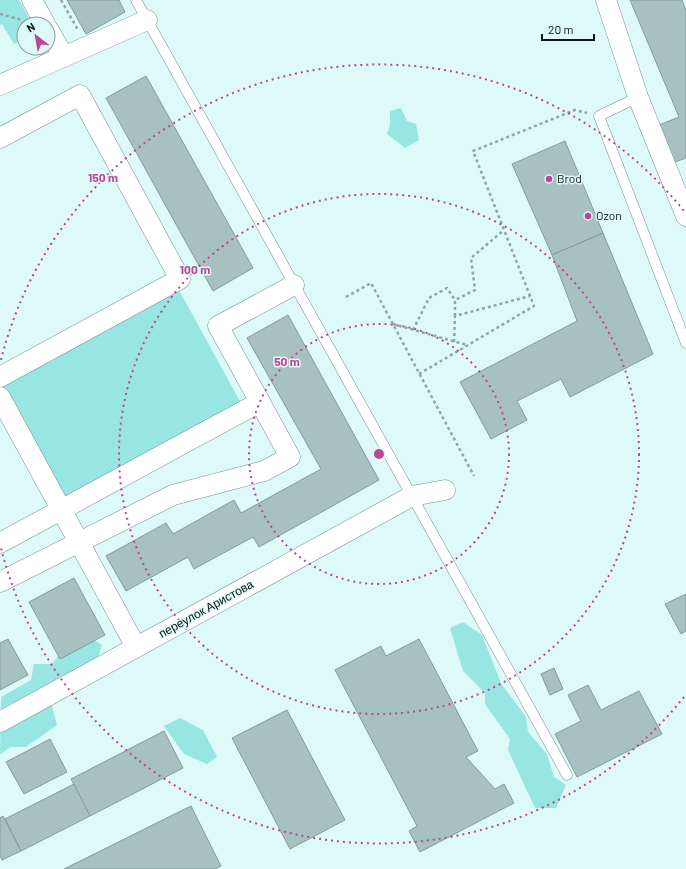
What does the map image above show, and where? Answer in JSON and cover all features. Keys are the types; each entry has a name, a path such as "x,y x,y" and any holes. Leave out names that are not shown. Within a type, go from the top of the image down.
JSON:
{"street":[{"path":"32,0 35,16"},
{"path":"606,0 638,97 686,216"},
{"path":"0,85 147,20"},
{"path":"56,43 64,57"},
{"path":"0,138 80,94 180,279 0,377"},
{"path":"0,582 173,495 264,471 290,457 218,326 294,285"},
{"path":"0,397 136,647"},
{"path":"0,543 260,402"},
{"name":"переулок Аристова","path":"0,722 412,496 445,490"}],"lane":[{"path":"136,0 567,775"},
{"path":"638,97 599,116 686,343"}],"path":[{"path":"0,14 16,18"},
{"path":"419,374 534,306 473,151 575,110 599,116"},
{"path":"455,300 475,290 471,258 504,230"},
{"path":"346,297 371,283 474,476"},
{"path":"413,330 429,298 447,288 455,300 454,342"},
{"path":"455,316 530,296"},
{"path":"393,324 467,346"}],"shaded area":[{"path":"0,0 19,0 28,16 16,16 16,43 14,44 2,24 0,25"},
{"path":"401,108 407,121 416,124 419,140 405,148 387,134 390,125 390,111"},
{"path":"179,290 242,405 65,501 3,386"},
{"path":"463,622 482,635 501,683 526,717 528,732 547,754 554,777 566,785 556,808 535,808 508,750 510,739 485,704 485,693 463,671 450,628"},
{"path":"78,630 102,645 94,671 48,692 57,725 26,747 10,747 0,755 1,697 31,680 34,664 52,664"},
{"path":"180,718 203,730 217,757 207,764 184,754 164,726"}],"building":[{"path":"67,0 119,0 125,12 86,34"},
{"path":"630,0 682,0 686,10 686,158 675,162 659,125 679,117"},
{"path":"146,76 253,268 213,291 106,98"},
{"path":"565,141 603,233 552,255 512,164"},
{"path":"603,233 653,354 570,397 561,379 517,401 527,420 491,439 460,382 577,321 552,255"},
{"path":"288,315 379,480 259,547 253,537 194,569 188,557 126,591 106,556 166,523 173,534 234,500 241,513 321,469 247,338"},
{"path":"74,578 105,635 60,659 29,602"},
{"path":"686,594 686,631 681,634 665,604"},
{"path":"8,639 28,675 0,690 0,643"},
{"path":"419,639 478,751 466,757 495,789 504,784 514,803 420,852 409,831 417,826 335,670 381,646 386,656"},
{"path":"554,668 563,689 550,695 541,674"},
{"path":"588,685 601,710 639,691 662,734 577,777 555,734 581,721 568,695"},
{"path":"287,710 345,820 290,849 232,738"},
{"path":"164,731 183,768 90,816 71,779"},
{"path":"50,739 67,772 24,794 6,762"},
{"path":"74,784 90,816 21,851 5,819"},
{"path":"191,806 221,866 215,869 64,869"},
{"path":"3,816 21,851 2,860 0,855 0,818"}],"place":[{"name":"Brod","path":"549,179"},
{"name":"Ozon","path":"588,216"}]}
